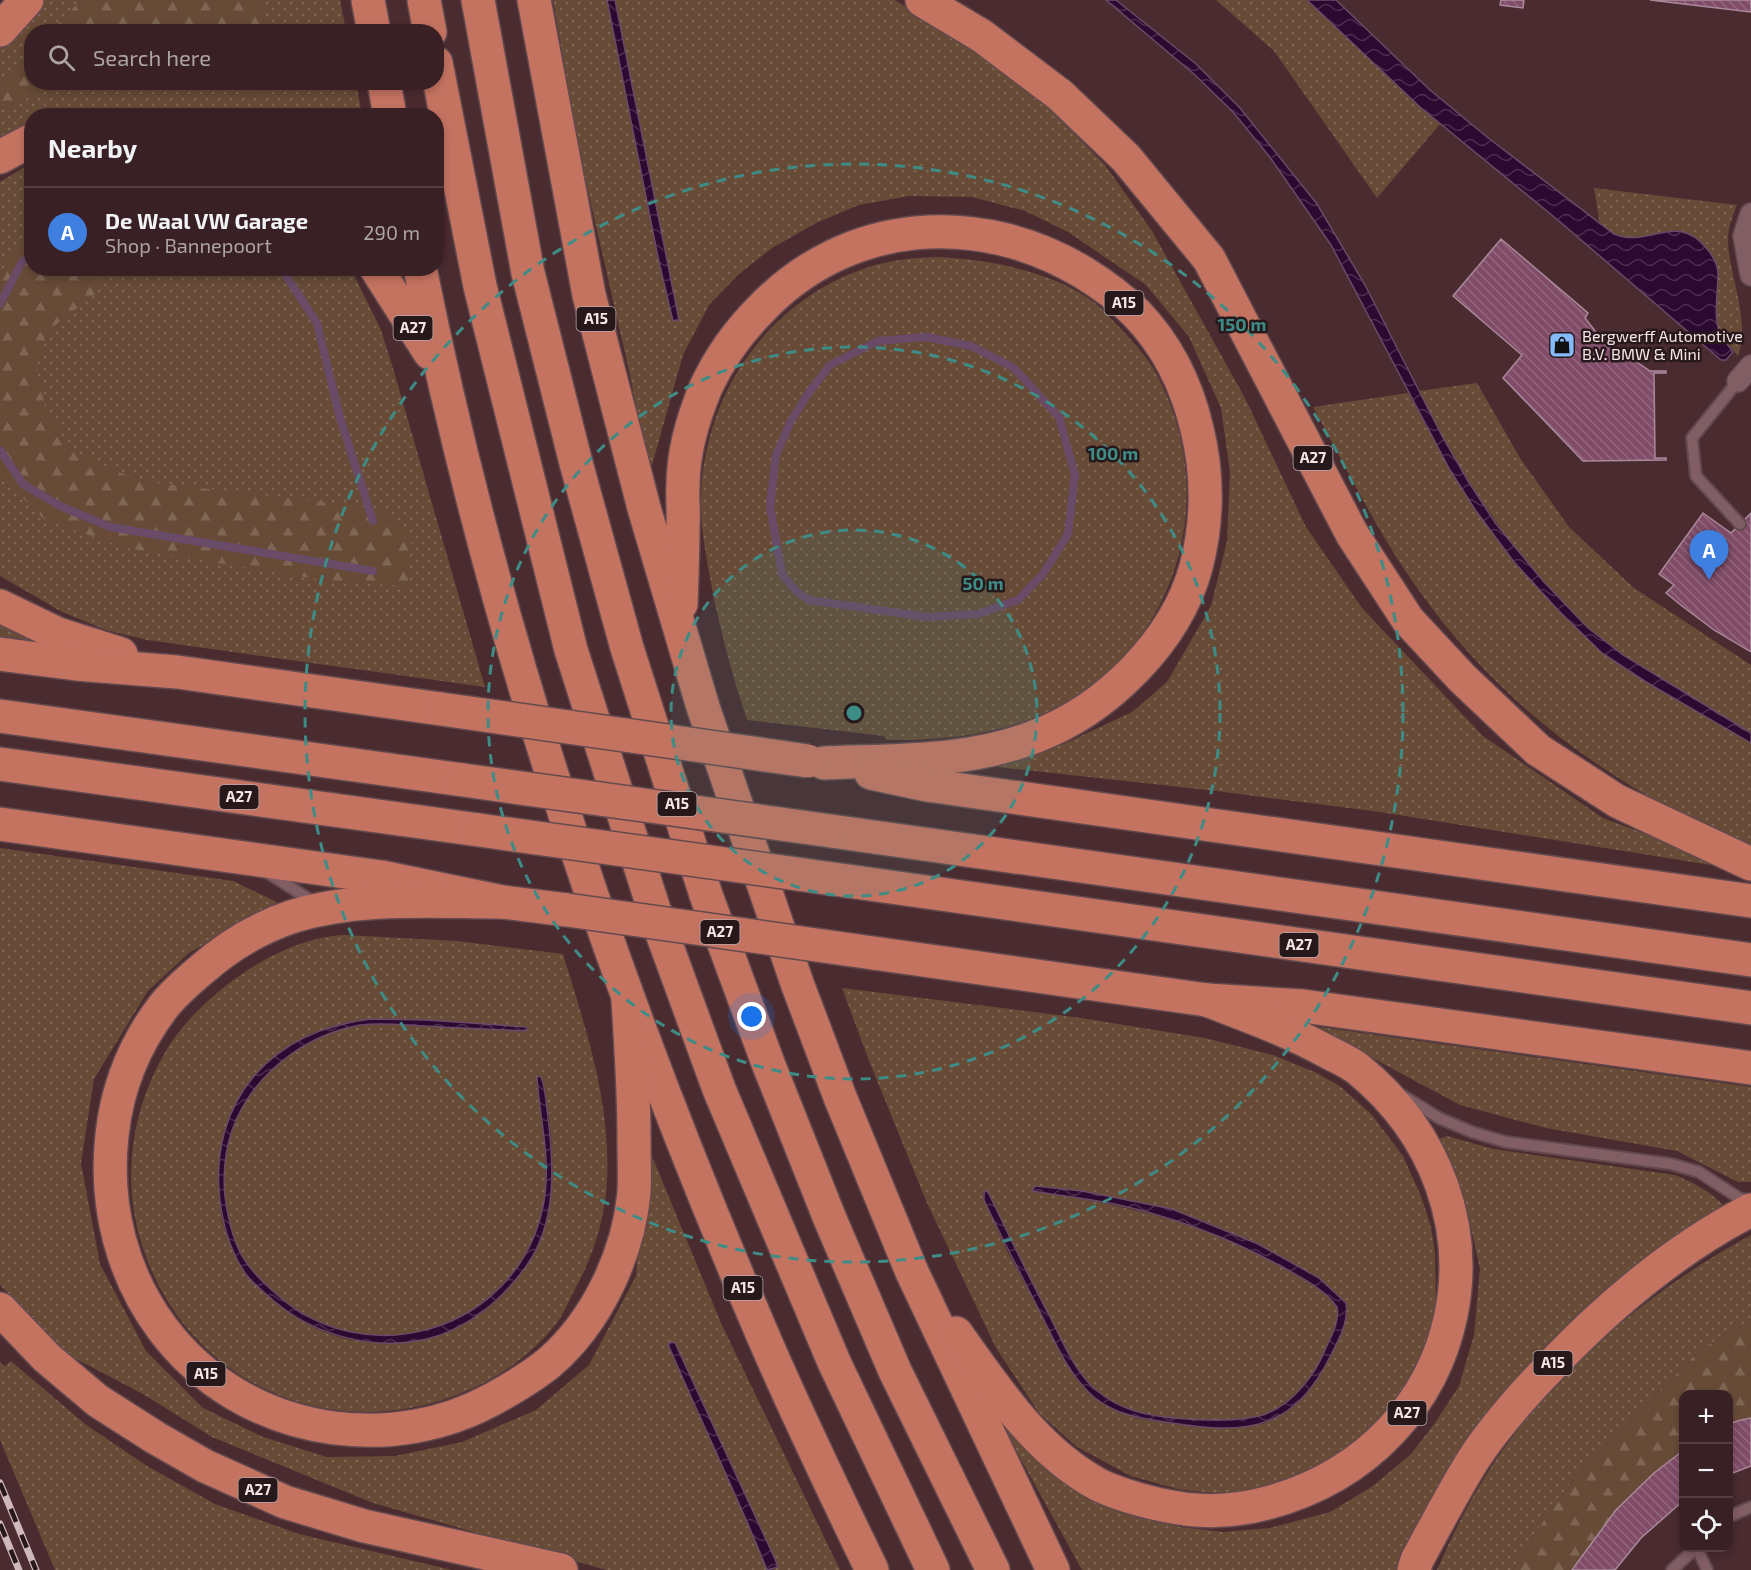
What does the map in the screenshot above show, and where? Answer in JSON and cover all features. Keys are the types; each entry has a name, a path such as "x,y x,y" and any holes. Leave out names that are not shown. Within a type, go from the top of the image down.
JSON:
{"highway":[{"path":"0,30 27,0"},
{"path":"368,0 372,24"},
{"path":"424,0 428,24"},
{"name":"A15","path":"478,0 528,273 627,648 705,896 768,1063 895,1371 993,1570"},
{"name":"A15","path":"534,0 590,295 644,508 703,707 797,983 840,1097 912,1272 1053,1570"},
{"name":"A27","path":"922,0 982,36 1060,95 1126,158 1209,260 1352,534 1408,620 1462,678 1548,757 1617,801 1751,864"},
{"path":"385,90 389,108"},
{"path":"441,90 480,286 571,650 659,925 719,1089 834,1362 933,1570"},
{"path":"0,157 24,144"},
{"name":"A15","path":"680,632 684,522 682,483 695,416 721,359 741,330 770,299 799,276 829,258 869,242 925,232 961,231 1003,238 1057,257 1097,282 1135,311 1161,343 1186,390 1200,440 1206,484 1203,535 1195,570 1182,603 1155,646 1127,677 1104,697 1076,716 1037,736 964,756 816,762"},
{"name":"A27","path":"381,276 440,369"},
{"name":"A15","path":"422,276 440,369 504,618 544,753 628,999 681,1139 759,1327 872,1570"},
{"path":"0,606 78,642 177,672"},
{"path":"0,654 76,664 177,672 441,709 816,762 939,787 1751,901"},
{"path":"0,716 1751,960"},
{"name":"A27","path":"0,764 1751,1008"},
{"name":"A27","path":"0,824 381,877 502,902 1207,1000 1303,1006 1751,1068"},
{"name":"A15","path":"502,902 376,902 297,915 249,936 216,956 164,1005 132,1058 121,1087 114,1119 109,1162 112,1206 121,1247 135,1286 157,1323 182,1352 209,1377 235,1395 265,1410 292,1420 352,1430 417,1427 447,1420 478,1408 550,1362 587,1321 614,1270 627,1233 634,1193 634,1107 628,999"},
{"name":"A27","path":"912,1272 1014,1413 1036,1437 1058,1457 1098,1485 1118,1493 1183,1510 1204,1511 1254,1506 1286,1498 1356,1463 1394,1428 1413,1406 1440,1353 1453,1305 1456,1247 1442,1183 1428,1152 1407,1119 1356,1067 1298,1036 1207,1000"},
{"name":"A15","path":"1414,1570 1417,1560 1473,1460 1520,1398 1585,1329 1653,1271 1714,1229 1751,1210"},
{"name":"A27","path":"1,1310 47,1358 98,1401 205,1466 285,1502 364,1526 561,1570"}],"street":[{"path":"1751,214 1744,236 1751,274"}],"lane":[{"path":"1740,524 1696,476 1692,438 1745,374"},
{"name":"A27","path":"245,858 310,902 329,909"},
{"name":"A27","path":"1356,1067 1439,1118 1472,1132 1506,1142 1671,1164 1699,1172 1739,1198 1751,1202"},
{"path":"1733,1515 1751,1507"},
{"path":"1672,1570 1692,1552"},
{"path":"1698,1552 1707,1570"}],"green space":[{"path":"37,0 81,0 58,24 24,24 24,61 0,87 0,42"},
{"path":"81,0 261,0 264,24 58,24"},
{"path":"261,0 340,0 345,24 264,24"},
{"path":"553,0 607,0 659,262 674,321 678,320 615,0 895,0 974,49 1058,116 1105,165 1152,231 1245,398 1306,527 1362,608 1483,736 1603,818 1742,870 1380,812 988,766 1064,744 1132,712 1167,682 1211,606 1227,541 1230,472 1221,408 1189,337 1146,285 1068,232 1025,211 972,197 909,196 859,205 816,223 772,248 739,274 709,305 683,355 652,465 646,461 630,375 580,156"},
{"path":"1216,0 1307,0 1440,124 1377,198 1274,51"},
{"path":"24,61 24,90 47,90 4,108 0,107 0,87"},
{"path":"237,90 255,98 267,90 357,90 361,108 24,108 24,132 0,145 0,107 4,108 43,91"},
{"path":"237,90 270,90 269,96 255,98"},
{"path":"24,167 24,276 354,276 381,330 485,687 147,640 106,630 62,612 0,576 0,182"},
{"path":"1594,188 1737,205 1728,241 1741,313 1742,328 1738,356 1721,335 1717,326 1715,268 1713,257 1706,247 1690,234 1681,231 1635,238 1625,238 1615,234 1600,225"},
{"path":"24,242 24,276 101,276 94,295 50,329 35,363 45,406 70,450 139,481 389,510 411,541 408,586 329,581 126,548 45,520 4,479 0,472 0,274 12,254"},
{"path":"936,257 998,264 1019,269 1040,275 1078,292 1107,314 1153,368 1171,406 1182,446 1187,487 1184,527 1175,567 1160,605 1138,640 1098,682 1062,705 1014,725 964,736 886,740 884,736 747,720 718,618 702,530 701,498 705,460 714,423 729,388 748,356 772,327 801,302 833,282 869,267 902,260"},
{"path":"1477,383 1520,458 1569,527 1634,588 1751,665 1751,733 1689,697 1610,645 1578,618 1518,550 1464,473 1419,391"},
{"path":"1408,393 1450,470 1476,511 1514,562 1559,611 1602,653 1646,682 1751,743 1751,846 1703,825 1656,800 1610,773 1567,743 1488,673 1452,634 1420,592 1377,524 1313,407"},
{"path":"0,619 51,645 0,637"},
{"path":"0,848 233,881 275,901 283,908 243,922 189,953 148,991 94,1079 81,1163 100,1264 146,1351 203,1408 263,1437 327,1457 395,1456 462,1442 536,1410 589,1365 636,1276 647,1144 721,1323 840,1570 773,1570 778,1567 675,1343 694,1406 742,1506 767,1570 606,1570 373,1503 212,1437 143,1394 34,1337 42,1327 0,1285"},
{"path":"345,935 457,941 563,954 588,1038 601,1094 607,1152 604,1210 587,1264 562,1316 546,1336 522,1358 497,1376 454,1396 405,1409 356,1412 308,1405 264,1388 224,1363 189,1330 161,1290 141,1242 135,1218 131,1171 133,1147 143,1101 163,1056 195,1013 240,975 266,959 319,938","holes":["354,1021 401,1024 353,1027 318,1038 274,1067 250,1094 234,1124 229,1140 224,1190 234,1240 252,1270 293,1307 336,1328 360,1334 408,1335 432,1330 463,1316 494,1292 520,1264 534,1240 541,1220 546,1180 537,1078 543,1080 549,1120 552,1161 550,1201 546,1221 535,1252 509,1288 487,1309 457,1326 393,1341 358,1341 335,1336 292,1315 256,1283 242,1264 230,1244 222,1220 219,1185 221,1152 228,1119 242,1093 267,1063 282,1051 315,1032","466,1027 527,1031 512,1031"]},
{"path":"842,988 1081,1018 1205,1038 1273,1055 1317,1073 1341,1087 1372,1115 1403,1156 1421,1196 1431,1227 1435,1252 1436,1309 1427,1347 1390,1412 1314,1476 1243,1492 1214,1493 1177,1489 1131,1476 1077,1447 1039,1413 996,1348 927,1203","holes":["1035,1186 1082,1191 1172,1209 1258,1244 1347,1309 1305,1396 1288,1411 1262,1424 1195,1427 1139,1419 1081,1385 1072,1373 1006,1249 984,1200 983,1192 987,1191 1058,1334 1081,1374 1101,1393 1132,1410 1181,1419 1201,1420 1239,1419 1268,1413 1286,1402 1309,1378 1321,1359 1332,1334 1338,1312 1337,1307 1329,1298 1303,1279 1268,1259 1207,1232 1143,1212 1045,1193"]},
{"path":"1319,1027 1751,1087 1751,1182 1738,1182 1677,1151 1546,1128 1460,1105"},
{"path":"1447,1136 1493,1149 1675,1175 1704,1190 1729,1211 1594,1307 1406,1570 1082,1570 972,1371 1135,1514 1180,1527 1224,1532 1270,1528 1330,1512 1373,1486 1411,1454 1459,1386 1474,1335 1480,1269 1468,1214 1454,1169 1439,1139"},
{"path":"1751,1235 1751,1322 1725,1334 1698,1352 1601,1450 1570,1484 1512,1570 1437,1570 1464,1512 1488,1471 1522,1424 1550,1392 1611,1332 1644,1305 1714,1256"},
{"path":"1751,1322 1751,1418 1733,1424 1733,1390 1679,1390 1679,1453 1654,1473 1572,1570 1512,1570 1570,1484 1698,1352 1725,1334"},
{"path":"11,1361 85,1424 147,1466 215,1504 299,1534 452,1570 55,1570 0,1440 0,1362 5,1366"}],"water":[{"path":"607,0 615,0 679,320 673,321 659,262"},
{"path":"1106,0 1116,0 1196,64 1240,108 1317,204 1365,285 1442,436 1468,481 1496,524 1543,581 1588,628 1623,655 1751,733 1751,743 1646,682 1602,653 1514,562 1476,511 1450,470 1331,245 1269,156 1233,112 1195,75"},
{"path":"1307,0 1336,0 1430,90 1487,137 1614,234 1639,237 1673,231 1684,232 1696,238 1716,264 1718,327 1733,352 1726,360 1721,360 1559,221 1420,107"},
{"path":"371,1019 427,1020 526,1027 528,1029 524,1031 376,1024 342,1029 307,1044 292,1054 277,1065 252,1092 232,1130 226,1154 224,1179 230,1224 239,1250 253,1271 275,1293 311,1318 351,1332 392,1335 432,1328 469,1312 501,1286 526,1252 542,1211 545,1194 545,1144 538,1076 541,1077 544,1086 548,1117 551,1193 544,1231 527,1265 496,1301 470,1320 442,1334 407,1342 366,1341 326,1332 290,1313 274,1301 251,1280 240,1265 228,1238 220,1201 219,1165 225,1132 236,1102 254,1076 277,1055 304,1038 336,1026"},
{"path":"1035,1186 1082,1191 1172,1209 1258,1244 1319,1278 1346,1303 1347,1310 1340,1337 1317,1380 1301,1399 1284,1413 1266,1422 1246,1427 1199,1427 1151,1420 1122,1413 1095,1398 1078,1380 1064,1359 991,1215 984,1200 984,1191 989,1194 1034,1287 1082,1375 1104,1396 1132,1410 1181,1419 1201,1420 1239,1419 1268,1413 1294,1395 1315,1369 1334,1329 1337,1307 1320,1290 1300,1277 1266,1258 1205,1231 1162,1216 1119,1205 1032,1191"},
{"path":"675,1343 778,1567 767,1570 668,1344"}],"building":[{"path":"1501,0 1524,0 1523,8 1500,5"},
{"path":"1650,0 1751,0 1751,12"},
{"name":"Bergwerff Automotive B.V. BMW & Mini","path":"1501,239 1588,313 1585,318 1599,336 1650,371 1666,371 1666,373 1654,373 1655,458 1666,458 1666,460 1583,461 1503,378 1522,355 1453,296"},
{"path":"1703,513 1731,533 1751,513 1751,652 1714,630 1666,593 1674,585 1659,574"},
{"path":"1751,1418 1751,1466 1733,1473 1733,1423"},
{"path":"1679,1454 1679,1504 1641,1538 1615,1570 1572,1570 1616,1510 1654,1473"}],"waterway":[{"path":"0,304 24,261"},
{"path":"286,276 317,323 340,418 373,521"},
{"path":"926,337 971,346 1014,368 1059,417 1075,475 1068,534 1043,574 1018,600 978,614 926,617 809,600 797,592 782,574 770,506 776,455 791,421 830,365 878,341 926,337"},
{"path":"0,450 23,484 60,506 110,527 373,571"}],"railway":[{"path":"0,1483 36,1570"},
{"path":"0,1524 19,1570"}],"place":[{"name":"Bergwerff Automotive B.V. BMW & Mini","path":"1562,345"},
{"name":"De Waal VW Garage","path":"1709,580"}]}
